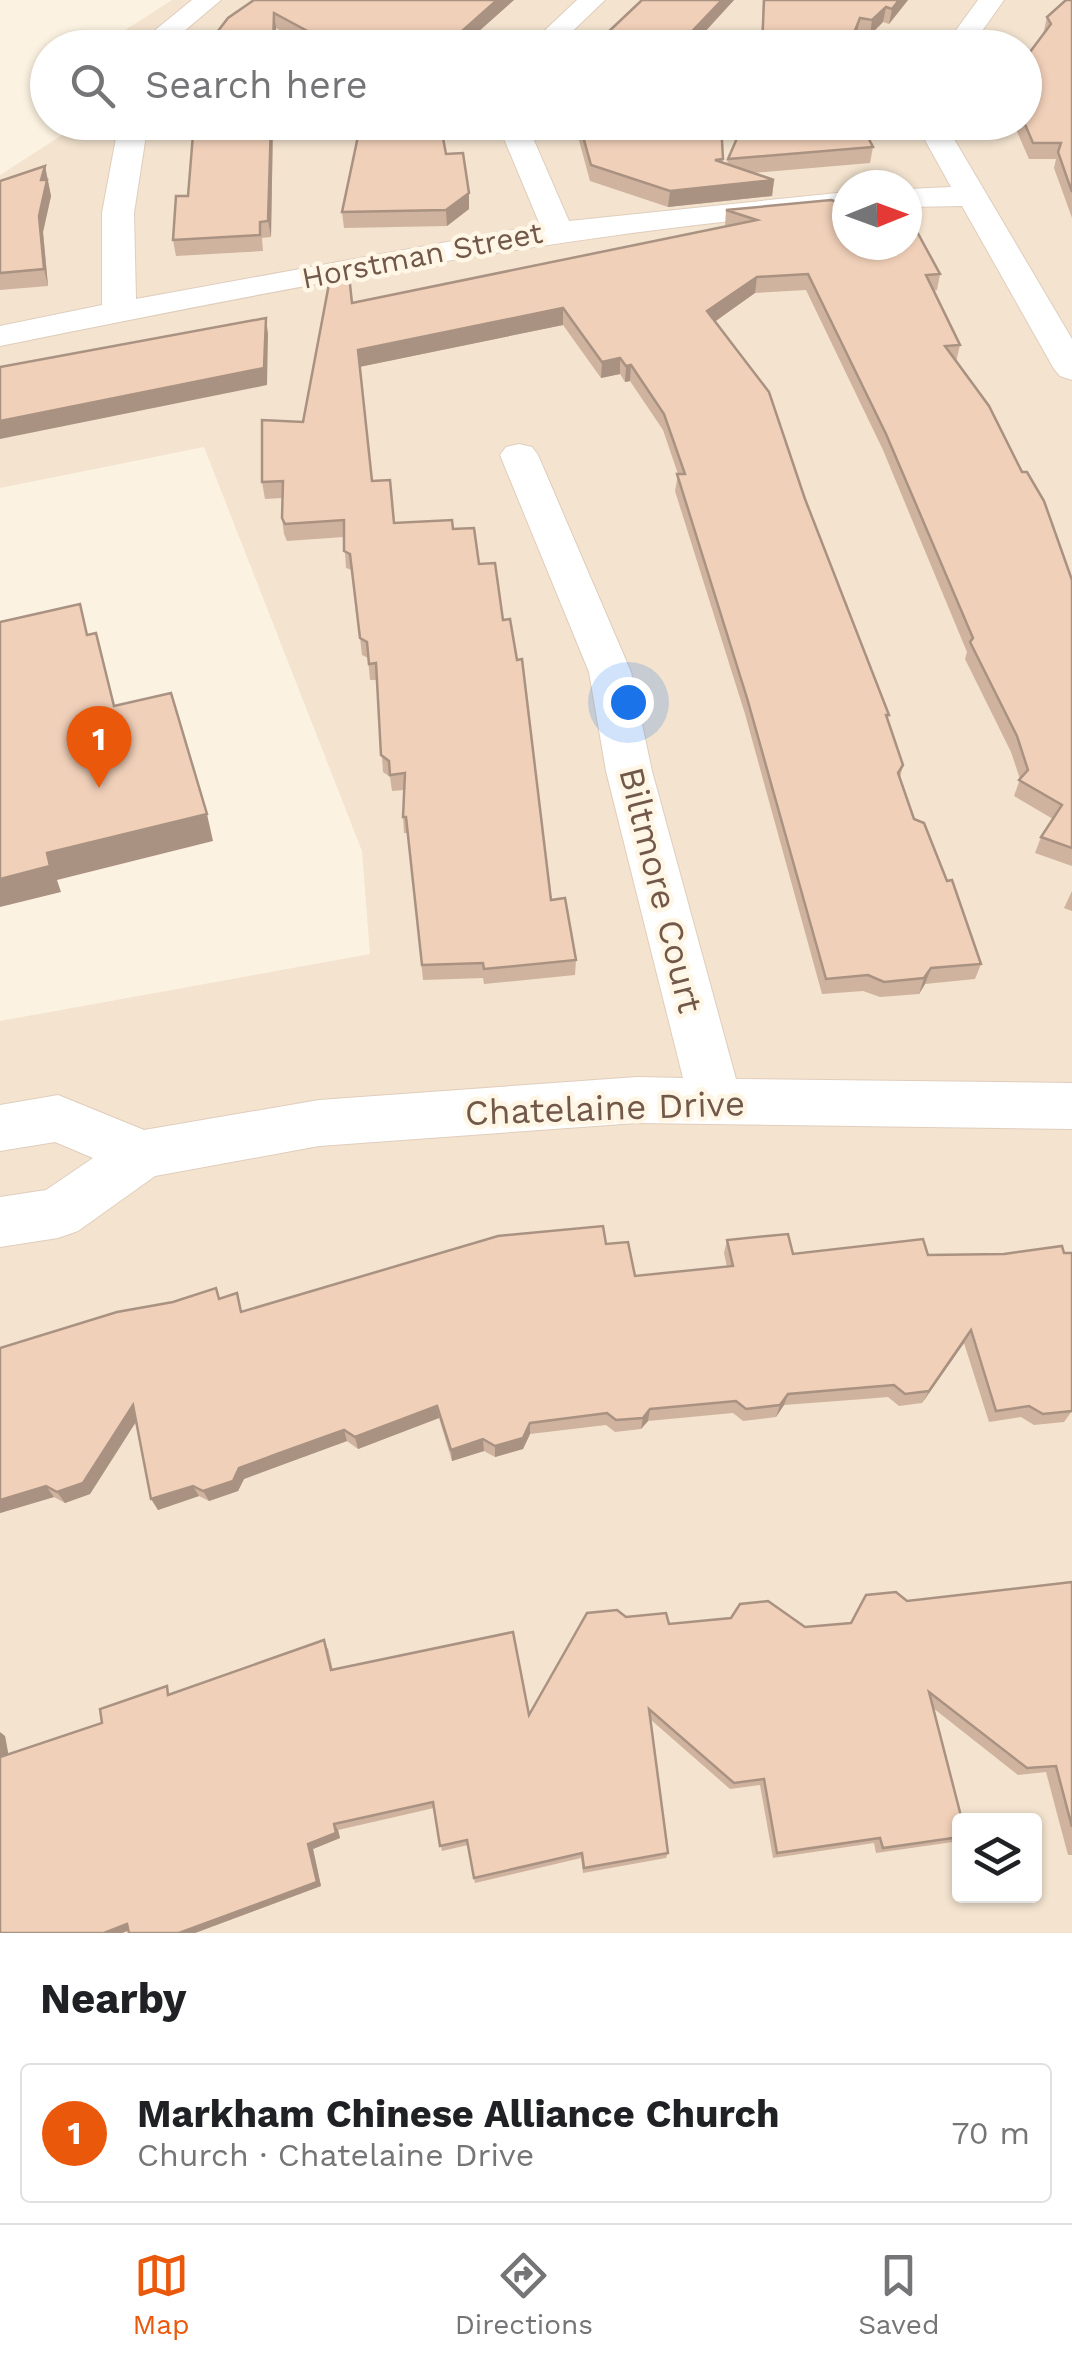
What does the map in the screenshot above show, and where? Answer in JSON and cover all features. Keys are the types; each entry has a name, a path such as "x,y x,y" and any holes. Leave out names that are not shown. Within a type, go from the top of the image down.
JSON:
{"street":[{"path":"169,30 208,0"},
{"path":"559,30 592,0"},
{"path":"969,30 991,0"},
{"path":"119,312 118,212 131,140"},
{"path":"519,140 557,230"},
{"path":"939,140 1072,369"},
{"path":"922,198 973,196"},
{"name":"Horstman Street","path":"0,336 557,230 704,211 832,202"},
{"name":"Biltmore Court","path":"519,455 610,672 629,771 716,1102"},
{"name":"Chatelaine Drive","path":"0,1222 58,1212 142,1154 319,1123 636,1100 1072,1106"},
{"path":"0,1128 58,1118 142,1154"}],"shaded area":[{"path":"172,0 1072,0 1072,1933 0,1933 0,1021 370,954 362,851 204,447 0,488 0,175 55,140 1042,140 1042,30 125,30"}],"building":[{"path":"254,0 497,0 463,30 306,30 274,13 274,30 219,30 228,18"},
{"path":"642,0 722,0 693,30 610,30"},
{"path":"764,0 899,0 892,9 886,7 872,20 860,18 855,30 763,30"},
{"path":"1066,0 1072,0 1072,192 1058,152 1061,143 1032,140 1042,140 1042,36 1051,24 1047,17"},
{"path":"193,140 270,140 268,221 260,222 260,235 173,240 176,196 188,196"},
{"path":"357,140 443,140 446,154 463,153 469,193 446,210 342,212"},
{"path":"584,140 722,140 723,159 715,160 774,180 670,191 591,165"},
{"path":"736,140 869,140 873,147 728,159"},
{"path":"45,166 41,180 47,180 39,216 44,269 0,273 0,181"},
{"path":"831,200 832,260 922,260 922,241 940,274 926,275 960,345 945,346 989,406 1022,472 1027,472 1044,501 1072,580 1072,848 1041,837 1062,805 1019,780 1028,770 1017,736 970,642 973,638 886,434 808,274 757,277 707,311 769,392 805,499 889,715 903,765 898,773 914,819 924,823 947,881 952,880 981,964 931,968 924,978 884,982 868,975 826,979 747,698 677,474 685,474 664,414 631,365 626,366 620,358 602,362 563,308 358,350 372,481 390,480 394,523 452,520 453,529 474,528 479,564 495,563 503,620 510,619 517,660 522,659 551,900 565,898 576,960 484,969 483,963 422,965 403,817 405,773 390,775 389,761 381,755 376,663 369,664 367,642 360,638 350,554 344,551 344,520 285,524 283,481 262,482 262,420 303,422 332,268 348,266 352,303 757,220 726,210"},
{"path":"266,318 264,368 0,421 0,367"},
{"path":"80,604 87,635 96,633 114,706 171,693 207,814 47,853 50,866 0,879 0,622"},
{"path":"603,1226 606,1244 628,1242 635,1276 733,1266 727,1240 788,1234 793,1254 923,1239 928,1255 1004,1254 1062,1246 1064,1253 1072,1253 1072,1411 1043,1414 1029,1406 996,1411 971,1330 929,1391 905,1394 894,1385 788,1394 780,1405 746,1409 736,1401 650,1409 643,1418 616,1420 607,1413 530,1423 523,1438 495,1446 483,1439 451,1450 437,1406 355,1437 344,1430 277,1454 239,1468 233,1481 203,1491 193,1486 151,1499 133,1405 83,1483 57,1492 46,1486 0,1500 0,1348 117,1312 173,1302 216,1288 219,1299 237,1293 241,1312 498,1236"},
{"path":"1072,1582 1072,1827 1056,1766 1027,1768 929,1692 960,1813 952,1813 952,1838 883,1848 880,1838 777,1853 764,1779 734,1783 649,1709 668,1853 584,1868 582,1853 474,1878 467,1840 440,1846 433,1802 334,1824 336,1833 308,1844 317,1882 179,1933 129,1933 127,1924 104,1933 0,1933 0,1757 102,1723 100,1709 167,1686 168,1695 324,1640 331,1670 513,1632 529,1715 587,1613 617,1610 626,1617 666,1613 669,1624 731,1618 740,1604 768,1601 805,1627 851,1623 866,1595 896,1592 907,1601"}],"place":[{"name":"Markham Chinese Alliance Church","path":"99,788"}]}
